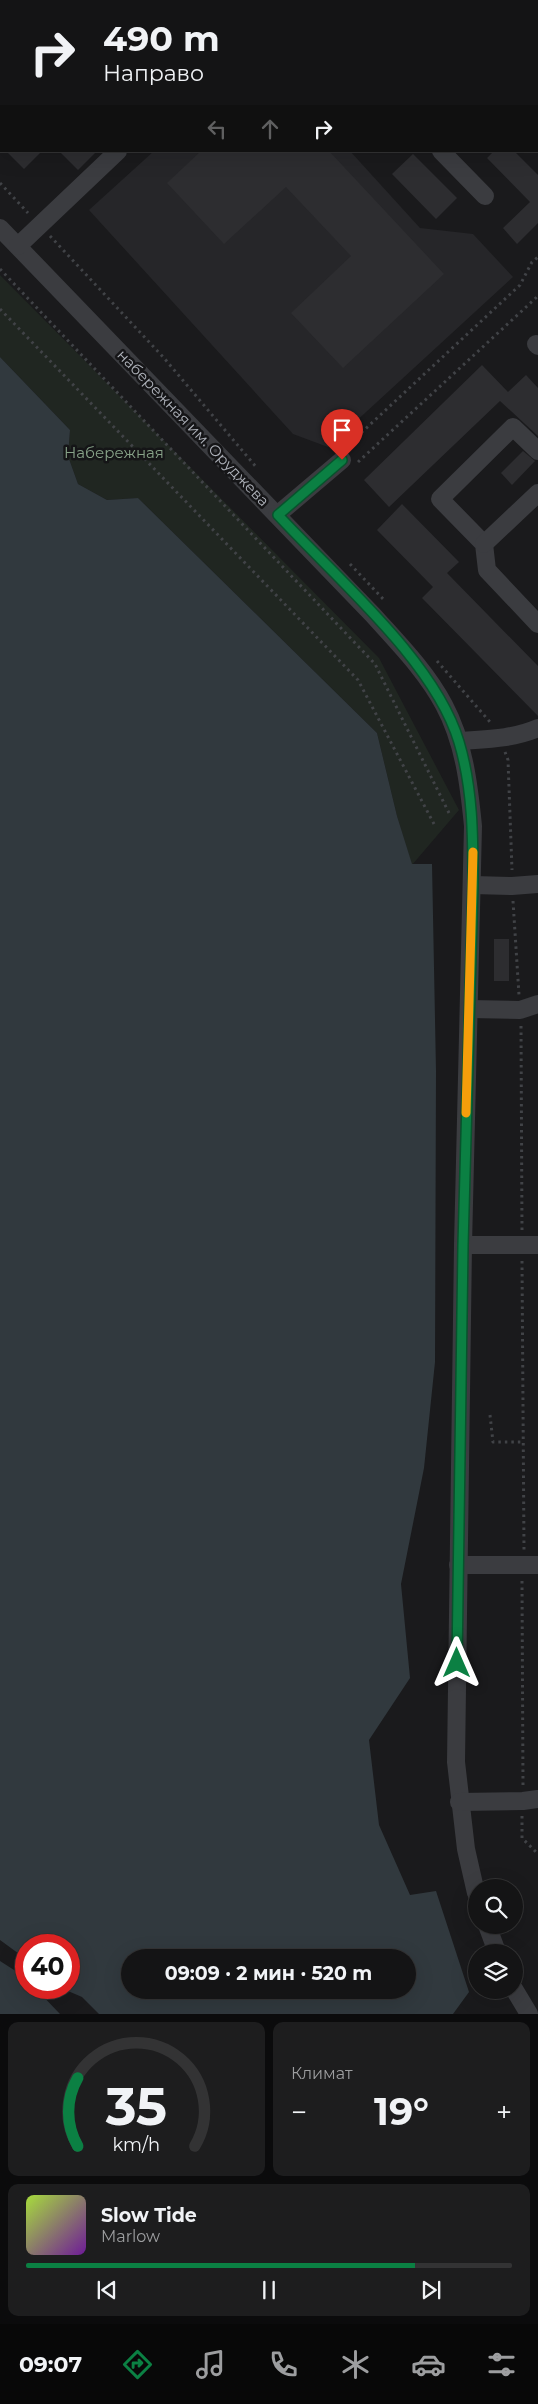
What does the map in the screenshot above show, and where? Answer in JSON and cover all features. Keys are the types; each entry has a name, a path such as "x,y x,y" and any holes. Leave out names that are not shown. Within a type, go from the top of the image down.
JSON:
{"street":[{"path":"18,246 117,152"},
{"path":"443,152 485,196"},
{"name":"набережная им. Оруджева","path":"0,228 278,515 408,654 429,681 444,706 459,741 469,783 473,826 473,885 463,1245 456,1762 466,1849 473,1879"},
{"path":"538,452 514,427 440,498 484,544 487,570 538,624"},
{"path":"278,515 347,458"},
{"path":"484,544 538,493"},
{"path":"459,741 525,734 538,728"},
{"path":"473,885 512,886 538,884"},
{"path":"469,1009 520,1010 538,1004"},
{"path":"463,1245 528,1251"},
{"path":"458,1565 538,1565"},
{"path":"460,1802 538,1799"},
{"path":"520,1999 529,2014"}],"path":[{"path":"0,183 164,358 264,476"},
{"path":"347,458 520,285 532,262 538,257"},
{"path":"0,269 375,664 449,813"},
{"path":"347,458 538,296"},
{"path":"0,309 358,680 434,824"},
{"path":"342,557 390,607"},
{"path":"435,658 493,725 508,760 512,886 520,1010 528,1251"},
{"path":"490,1415 493,1442 523,1442"}],"shaded area":[{"path":"153,152 351,152 420,228 473,234 513,277 328,447 293,434 89,210"},
{"path":"0,357 70,430 68,456 78,484 107,500 138,498 377,733 397,816 412,864 432,864 436,1071 435,1362 424,1468 401,1584 410,1678 369,1740 379,1825 410,1895 436,1891 468,1993 453,2014 99,2014 80,1996 80,1934 15,1934 15,1951 0,1940"},
{"path":"0,1961 15,1971 15,1999 46,1999 60,2014 0,2014"}],"green space":[{"name":"Набережная","path":"0,275 379,658 459,810 412,865 397,816 377,733 138,498 107,500 78,484 68,456 70,430 0,357"}],"building":[{"path":"7,152 41,152 24,169"},
{"path":"60,152 96,152 78,170"},
{"path":"200,152 330,152 444,274 343,368 291,313 351,256 286,187 224,244 167,183"},
{"path":"493,152 515,152 538,175 538,223 517,244 503,228 530,202 487,158"},
{"path":"413,154 457,198 436,219 392,174"},
{"path":"482,365 508,392 526,375 538,388 538,436 500,401 389,507 364,480"},
{"path":"523,451 535,461 512,485 501,473"},
{"path":"402,504 459,562 447,573 538,666 538,716 422,598 433,587 377,530"},
{"path":"494,939 509,939 509,981 494,981"}],"slow traffic":[{"path":"466,1113 473,852"}],"route":[{"path":"342,460 278,515 373,615 429,681 444,706 459,741 469,783 473,826 473,885 463,1245 457,1663"}]}
